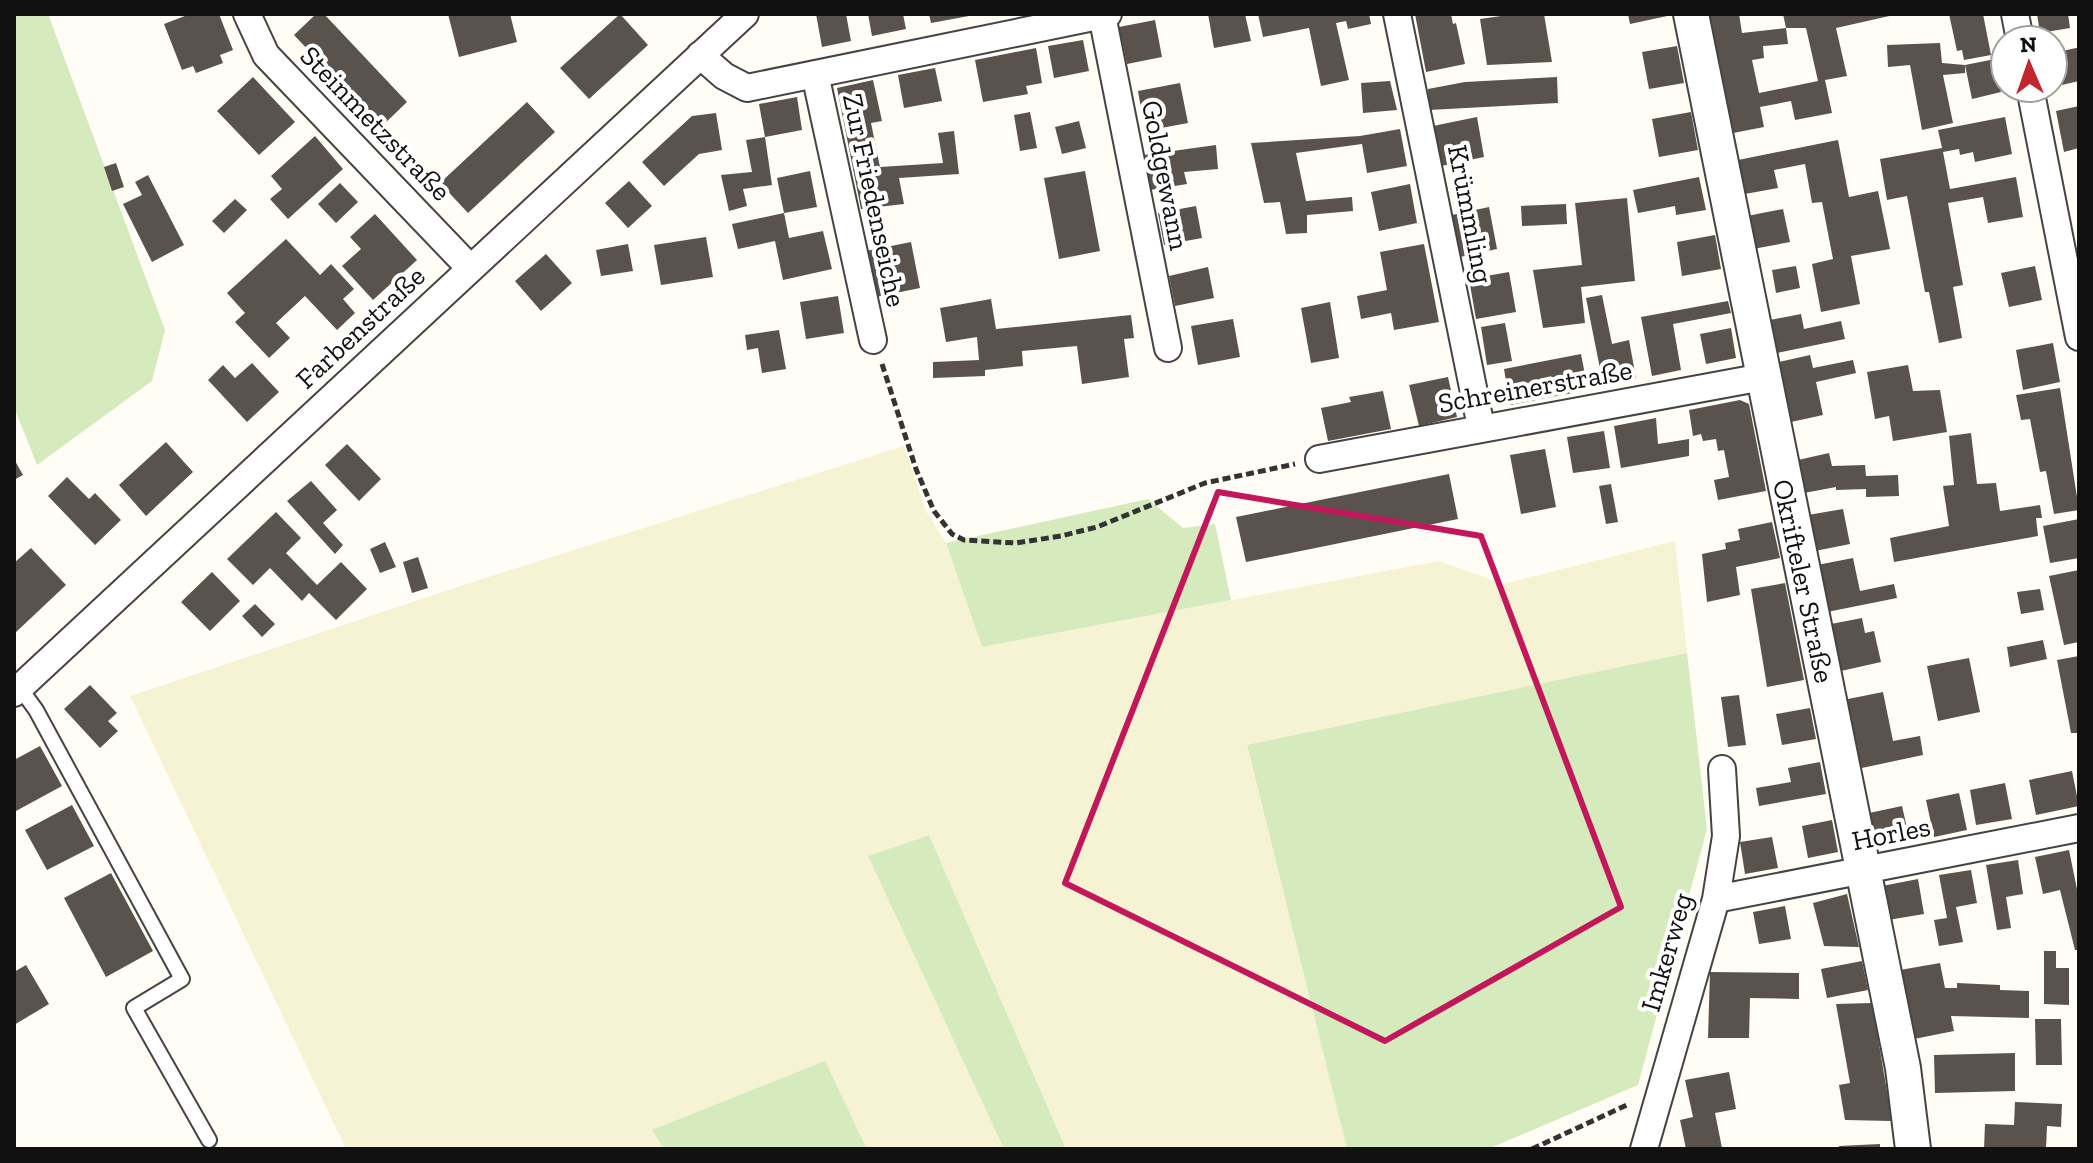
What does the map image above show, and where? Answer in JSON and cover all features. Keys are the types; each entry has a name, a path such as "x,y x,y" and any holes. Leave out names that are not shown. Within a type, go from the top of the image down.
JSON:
{"street":[{"name":"Farbenstraße","path":"17,690 745,14"},
{"name":"Krümmling","path":"1397,14 1481,427"},
{"name":"Okrifteler Straße","path":"1691,14 1903,1068 1913,1149"},
{"path":"700,55 724,76 747,88 1105,15"},
{"name":"Goldgewann","path":"1105,15 1168,348"},
{"name":"Steinmetzstraße","path":"255,18 266,55 470,268"},
{"name":"Zur Friedenseiche","path":"815,74 873,340"},
{"path":"2033,104 2079,337"},
{"name":"Schreinerstraße","path":"1319,459 1763,377"},
{"name":"Imkerweg","path":"1644,1149 1716,899 1726,836 1722,769"},
{"name":"Horles","path":"1716,899 2079,828"}],"lane":[{"name":"Farbenstraße","path":"17,690 36,710 182,979 134,1008 209,1140"}],"path":[{"path":"873,340 916,469 934,511 952,534 964,540 1016,543 1097,527 1205,483 1319,459"},
{"path":"1532,1149 1660,1090"}],"highlighted area":[{"path":"1218,492 1481,536 1621,907 1385,1041 1065,883"}],"shaded area":[{"path":"904,446 926,511 946,543 982,647 1439,561 1503,584 1675,541 1687,653 1247,746 1347,1149 1066,1149 929,835 868,856 1004,1149 867,1149 824,1062 653,1131 664,1149 346,1149 130,696 463,585"}],"green space":[{"path":"14,14 48,14 165,330 152,381 37,465 14,407"},
{"path":"1148,499 1183,528 1215,524 1231,600 982,647 946,543"},
{"path":"1687,653 1707,829 1638,1085 1488,1149 1347,1149 1247,745"},
{"path":"929,835 1066,1149 1004,1149 868,856"},
{"path":"825,1061 867,1149 664,1149 652,1130"}],"building":[{"path":"190,14 219,14 233,50 220,55 223,63 196,73 193,66 182,70 164,24"},
{"path":"316,14 324,14 407,102 381,127 294,35"},
{"path":"448,14 510,14 517,42 459,57"},
{"path":"620,14 648,45 589,99 560,68"},
{"path":"816,14 846,14 851,41 822,47"},
{"path":"868,14 903,14 906,29 872,36"},
{"path":"929,14 969,14 969,16 931,23"},
{"path":"1208,14 1245,14 1251,41 1214,48"},
{"path":"1258,14 1369,14 1371,24 1348,29 1346,21 1336,23 1349,80 1321,86 1309,28 1263,37"},
{"path":"1415,14 1451,14 1465,64 1426,72"},
{"path":"1544,14 1552,62 1487,65 1480,19"},
{"path":"1628,14 1671,14 1672,15 1630,24"},
{"path":"1704,14 1739,14 1742,33 1786,28 1783,14 1894,15 1836,28 1847,76 1825,80 1832,113 1795,120 1791,101 1760,107 1764,127 1728,134","holes":["1786,28 1806,28 1818,81 1759,93 1752,60 1764,58 1763,46 1788,44"]},
{"path":"1949,14 1983,14 1989,55 1964,60 1962,50 1957,51"},
{"path":"2037,14 2068,14 2070,28 2069,24 2039,24"},
{"path":"1155,20 1162,57 1127,64 1119,27"},
{"path":"1083,40 1089,71 1054,78 1048,46"},
{"path":"1940,43 1942,63 1965,65 1965,73 1943,75 1953,123 1922,130 1910,65 1888,67 1887,45"},
{"path":"1677,46 1684,83 1649,89 1642,52"},
{"path":"1036,48 1042,83 1026,86 1028,94 983,102 975,60"},
{"path":"2079,48 2079,81 2069,83 2069,50"},
{"path":"1989,60 1989,95 1972,99 1965,65"},
{"path":"935,68 942,101 904,108 898,75"},
{"path":"253,77 295,122 259,155 217,111"},
{"path":"1557,77 1558,103 1429,110 1428,89 1465,82"},
{"path":"873,80 882,121 871,123 880,167 943,163 938,133 954,131 959,174 899,178 904,204 861,209 837,88"},
{"path":"1390,81 1397,110 1363,113 1361,83"},
{"path":"1180,83 1188,123 1145,131 1138,91"},
{"path":"797,97 802,130 765,137 759,104"},
{"path":"527,102 555,132 468,213 440,183"},
{"path":"2079,106 2079,148 2064,152 2056,111"},
{"path":"1030,112 1037,148 1020,151 1014,115"},
{"path":"1691,112 1698,150 1659,157 1652,119"},
{"path":"716,113 722,150 699,154 664,186 642,162 692,116"},
{"path":"1477,117 1484,157 1441,166 1433,126"},
{"path":"2005,117 2012,154 1975,162 1973,152 1960,155 1959,149 1943,152 1950,189 2016,177 2023,217 1988,223 1983,197 1948,203 1963,285 1953,287 1962,338 1939,343 1929,292 1925,292 1907,196 1887,200 1880,159 1942,148 1938,130"},
{"path":"1079,121 1086,148 1062,154 1055,127"},
{"path":"1400,129 1407,166 1367,173 1362,144 1296,153 1306,201 1352,197 1353,211 1307,215 1307,233 1286,234 1280,202 1264,203 1251,143 1360,136"},
{"path":"315,136 343,169 288,219 270,199 282,189 271,176"},
{"path":"765,137 772,185 743,189 747,206 729,211 721,175 752,172 746,140"},
{"path":"1838,140 1849,197 1878,191 1890,249 1851,256 1860,304 1821,312 1812,264 1833,259 1822,202 1812,203 1805,164 1774,170 1778,188 1745,194 1738,160"},
{"path":"1216,145 1218,169 1184,172 1187,184 1150,190 1144,155"},
{"path":"116,163 124,187 112,191 104,167"},
{"path":"810,171 817,207 784,213 777,178"},
{"path":"1085,171 1100,251 1059,259 1044,178"},
{"path":"148,175 184,245 152,262 123,204 142,195 135,182"},
{"path":"1699,177 1706,210 1676,215 1675,206 1638,213 1633,190"},
{"path":"629,181 652,206 628,228 605,203"},
{"path":"340,183 358,202 336,223 318,204"},
{"path":"1410,184 1417,223 1379,231 1371,192"},
{"path":"1627,198 1635,281 1581,287 1585,323 1543,328 1533,270 1582,265 1575,203"},
{"path":"235,199 247,210 224,233 212,221"},
{"path":"1566,204 1567,224 1522,226 1521,206"},
{"path":"1196,206 1202,238 1164,245 1158,213"},
{"path":"1489,207 1497,249 1460,257 1452,215"},
{"path":"1783,209 1790,242 1753,249 1747,216"},
{"path":"784,213 789,238 823,231 832,269 783,280 775,241 738,249 732,224"},
{"path":"375,214 417,260 373,300 342,266 361,249 350,237"},
{"path":"1715,235 1721,269 1682,276 1677,242"},
{"path":"706,237 713,277 661,285 654,245"},
{"path":"286,239 320,275 331,264 354,289 343,299 355,313 337,330 305,296 276,323 290,338 269,358 235,322 245,313 227,293"},
{"path":"911,242 920,288 876,297 866,251"},
{"path":"628,244 633,271 601,276 596,250"},
{"path":"1424,244 1439,322 1394,330 1391,313 1361,319 1357,296 1387,290 1380,252"},
{"path":"546,254 572,283 541,311 515,281"},
{"path":"1796,266 1800,288 1776,293 1772,270"},
{"path":"2035,266 2042,300 2009,307 2001,273"},
{"path":"1208,267 1214,298 1175,306 1169,276"},
{"path":"1509,272 1516,312 1476,319 1469,279"},
{"path":"1602,295 1612,344 1629,340 1636,378 1603,384 1586,298"},
{"path":"838,296 844,333 806,339 800,302"},
{"path":"991,299 996,329 1131,315 1134,338 1124,339 1129,377 1082,384 1077,346 1022,351 1023,366 985,370 985,376 933,378 933,362 979,360 977,337 946,342 940,308"},
{"path":"1728,301 1731,313 1673,324 1681,370 1652,376 1641,317"},
{"path":"1330,302 1339,358 1311,363 1301,308"},
{"path":"1801,314 1804,329 1841,321 1845,339 1777,353 1770,320"},
{"path":"1233,319 1240,357 1198,365 1191,326"},
{"path":"1505,323 1512,361 1487,365 1481,327"},
{"path":"1731,328 1736,358 1706,364 1700,334"},
{"path":"779,330 786,369 762,373 758,348 747,350 745,335"},
{"path":"2053,343 2060,382 2023,390 2016,350"},
{"path":"1581,354 1588,390 1510,405 1504,369"},
{"path":"1810,355 1813,368 1853,360 1856,373 1816,382 1823,415 1791,422 1779,362"},
{"path":"252,363 279,392 247,422 208,380 223,365 235,378"},
{"path":"1908,365 1913,391 1940,390 1947,432 1893,441 1889,416 1875,419 1867,372"},
{"path":"1448,377 1457,417 1419,426 1409,385"},
{"path":"2060,388 2079,510 2054,514 2046,471 2040,472 2030,419 2021,420 2016,395"},
{"path":"1383,391 1391,429 1328,441 1321,408 1351,402 1349,397"},
{"path":"1740,400 1749,404 1766,491 1718,500 1714,480 1729,477 1724,450 1718,451 1716,439 1703,441 1701,434 1693,436 1689,410"},
{"path":"1656,418 1658,444 1689,439 1689,456 1621,468 1614,426"},
{"path":"1604,431 1610,468 1573,473 1567,437"},
{"path":"1971,433 1977,484 1996,483 2000,511 2040,505 2042,518 2036,518 2038,536 1894,562 1890,538 1949,526 1943,486 1954,485 1949,436"},
{"path":"166,442 193,472 146,516 119,485"},
{"path":"347,444 381,479 359,501 325,465"},
{"path":"1545,449 1556,507 1521,514 1510,455"},
{"path":"1829,453 1832,466 1865,465 1866,476 1898,475 1899,496 1866,497 1866,489 1836,490 1836,487 1804,493 1798,460"},
{"path":"14,459 23,475 14,480"},
{"path":"1449,474 1458,519 1246,562 1236,517"},
{"path":"67,477 89,499 95,493 121,520 95,545 48,496"},
{"path":"311,481 337,510 323,523 343,545 335,554 287,501"},
{"path":"1611,484 1618,522 1606,524 1599,486"},
{"path":"1843,509 1850,544 1815,551 1808,515"},
{"path":"276,512 301,538 286,553 317,585 341,562 367,589 336,620 309,593 302,601 270,568 253,585 227,559"},
{"path":"2079,519 2079,558 2050,563 2043,526"},
{"path":"1772,522 1780,558 1736,567 1740,595 1707,602 1702,554 1726,549 1725,543 1740,540 1738,529"},
{"path":"385,542 396,567 380,573 370,549"},
{"path":"31,548 66,585 14,634 14,563"},
{"path":"418,557 428,588 412,593 403,562"},
{"path":"1853,558 1860,591 1894,584 1897,598 1827,612 1817,565"},
{"path":"2079,570 2079,642 2064,645 2049,576"},
{"path":"212,572 240,601 210,631 181,602"},
{"path":"1785,583 1804,680 1767,687 1751,589"},
{"path":"2040,589 2044,610 2021,614 2017,592"},
{"path":"255,604 275,624 262,637 242,616"},
{"path":"1862,618 1865,633 1874,631 1881,662 1841,671 1831,624"},
{"path":"2043,640 2047,659 2010,667 2007,647"},
{"path":"2079,656 2079,733 2071,733 2057,660"},
{"path":"1969,658 1980,712 1938,721 1927,666"},
{"path":"90,685 117,713 108,721 118,731 100,748 64,709"},
{"path":"1883,692 1893,741 1920,736 1923,755 1857,769 1843,700"},
{"path":"1739,695 1746,745 1728,747 1721,697"},
{"path":"1810,708 1816,739 1782,745 1776,714"},
{"path":"40,746 62,786 16,811 14,760"},
{"path":"1820,762 1826,794 1759,806 1756,788 1791,782 1788,768"},
{"path":"2072,771 2079,806 2036,815 2029,780"},
{"path":"2005,783 2012,819 1976,825 1970,790"},
{"path":"1959,793 1967,830 1934,837 1926,800"},
{"path":"72,805 94,846 47,870 25,830"},
{"path":"1902,806 1910,841 1876,848 1869,813"},
{"path":"1832,820 1838,852 1808,858 1802,826"},
{"path":"1772,837 1778,868 1745,874 1740,842"},
{"path":"2069,850 2079,899 2079,950 2075,950 2060,890 2043,894 2035,857"},
{"path":"2018,860 2023,894 2006,897 2011,928 1997,930 1986,865"},
{"path":"1971,870 1977,903 1956,907 1963,942 1939,946 1934,920 1947,918 1939,875"},
{"path":"111,873 153,951 106,977 64,898"},
{"path":"1918,879 1924,914 1888,920 1882,886"},
{"path":"1847,894 1859,947 1824,946 1813,903"},
{"path":"1785,906 1791,939 1759,944 1753,912"},
{"path":"2044,951 2056,951 2056,968 2069,968 2069,1005 2044,1004"},
{"path":"1862,961 1868,990 1827,998 1821,969"},
{"path":"1940,963 1945,988 1957,988 1957,983 2000,985 2000,990 2029,991 2029,1018 1951,1016 1954,1031 1914,1039 1900,970"},
{"path":"26,965 49,1004 14,1025 14,972"},
{"path":"1710,972 1799,973 1799,999 1750,998 1749,1038 1708,1038"},
{"path":"1872,1003 1892,1121 1845,1120 1839,1085 1850,1083 1836,1004"},
{"path":"2035,1019 2061,1019 2062,1065 2036,1065"},
{"path":"2015,1053 2015,1091 1935,1093 1934,1055"},
{"path":"1729,1072 1736,1109 1715,1113 1722,1148 1686,1149 1680,1120 1693,1117 1685,1080"},
{"path":"2015,1102 2062,1104 2061,1127 2047,1126 2046,1149 1984,1149 1985,1124 2014,1125"},
{"path":"1880,1144 1880,1149 1839,1149 1839,1146"}]}
